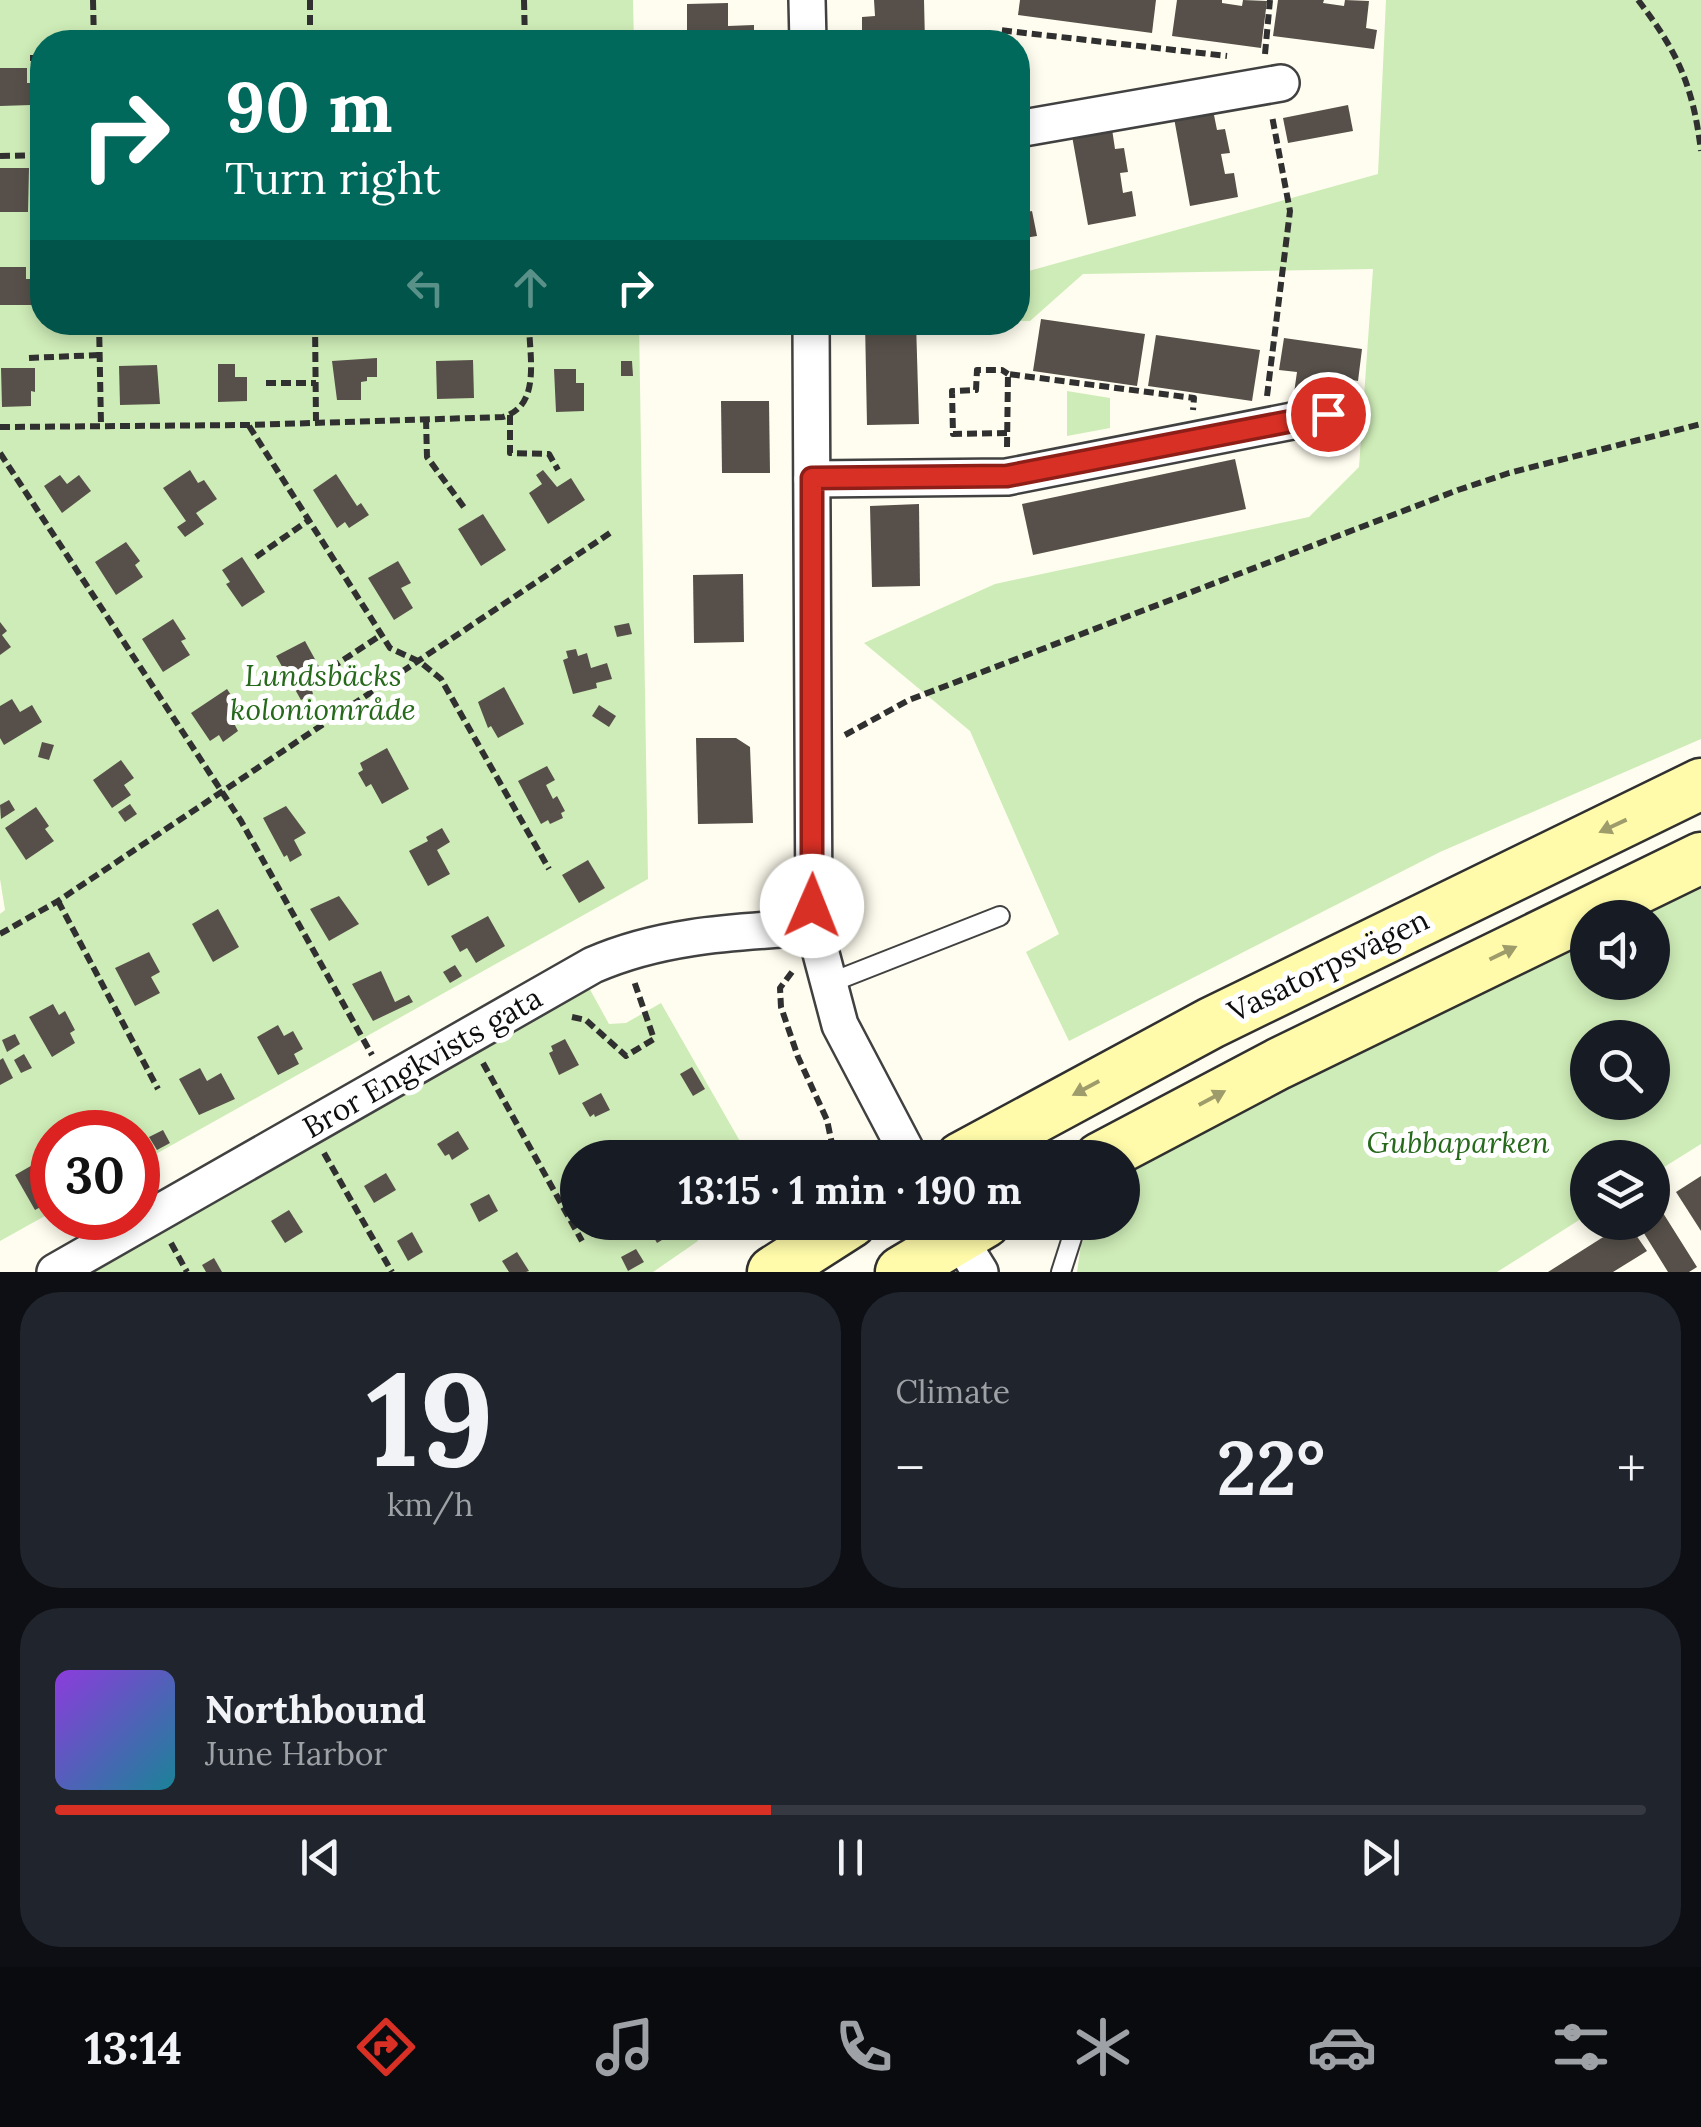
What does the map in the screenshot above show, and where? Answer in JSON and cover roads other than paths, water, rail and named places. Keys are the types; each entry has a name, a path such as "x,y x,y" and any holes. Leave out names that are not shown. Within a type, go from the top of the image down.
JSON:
{"main road":[{"name":"Vasatorpsvägen","path":"995,1140 1211,1023 1701,784"},
{"path":"1138,1140 1311,1048 1701,858"},
{"path":"773,1272 824,1240"},
{"path":"901,1272 966,1240"}],"street":[{"path":"807,0 808,30"},
{"path":"1030,127 1271,77"},
{"path":"811,335 814,927 840,1025 901,1140"},
{"path":"812,478 1007,476 1328,414"},
{"name":"Bror Engkvists gata","path":"55,1272 593,965 622,952 687,937 814,927"}],"lane":[{"path":"824,973 1000,916"},
{"path":"1061,1272 1071,1240"}],"park label":[{"name":"Lundsbäcks koloniområde","path":"323,692"},
{"name":"Gubbaparken","path":"1458,1142"}]}
